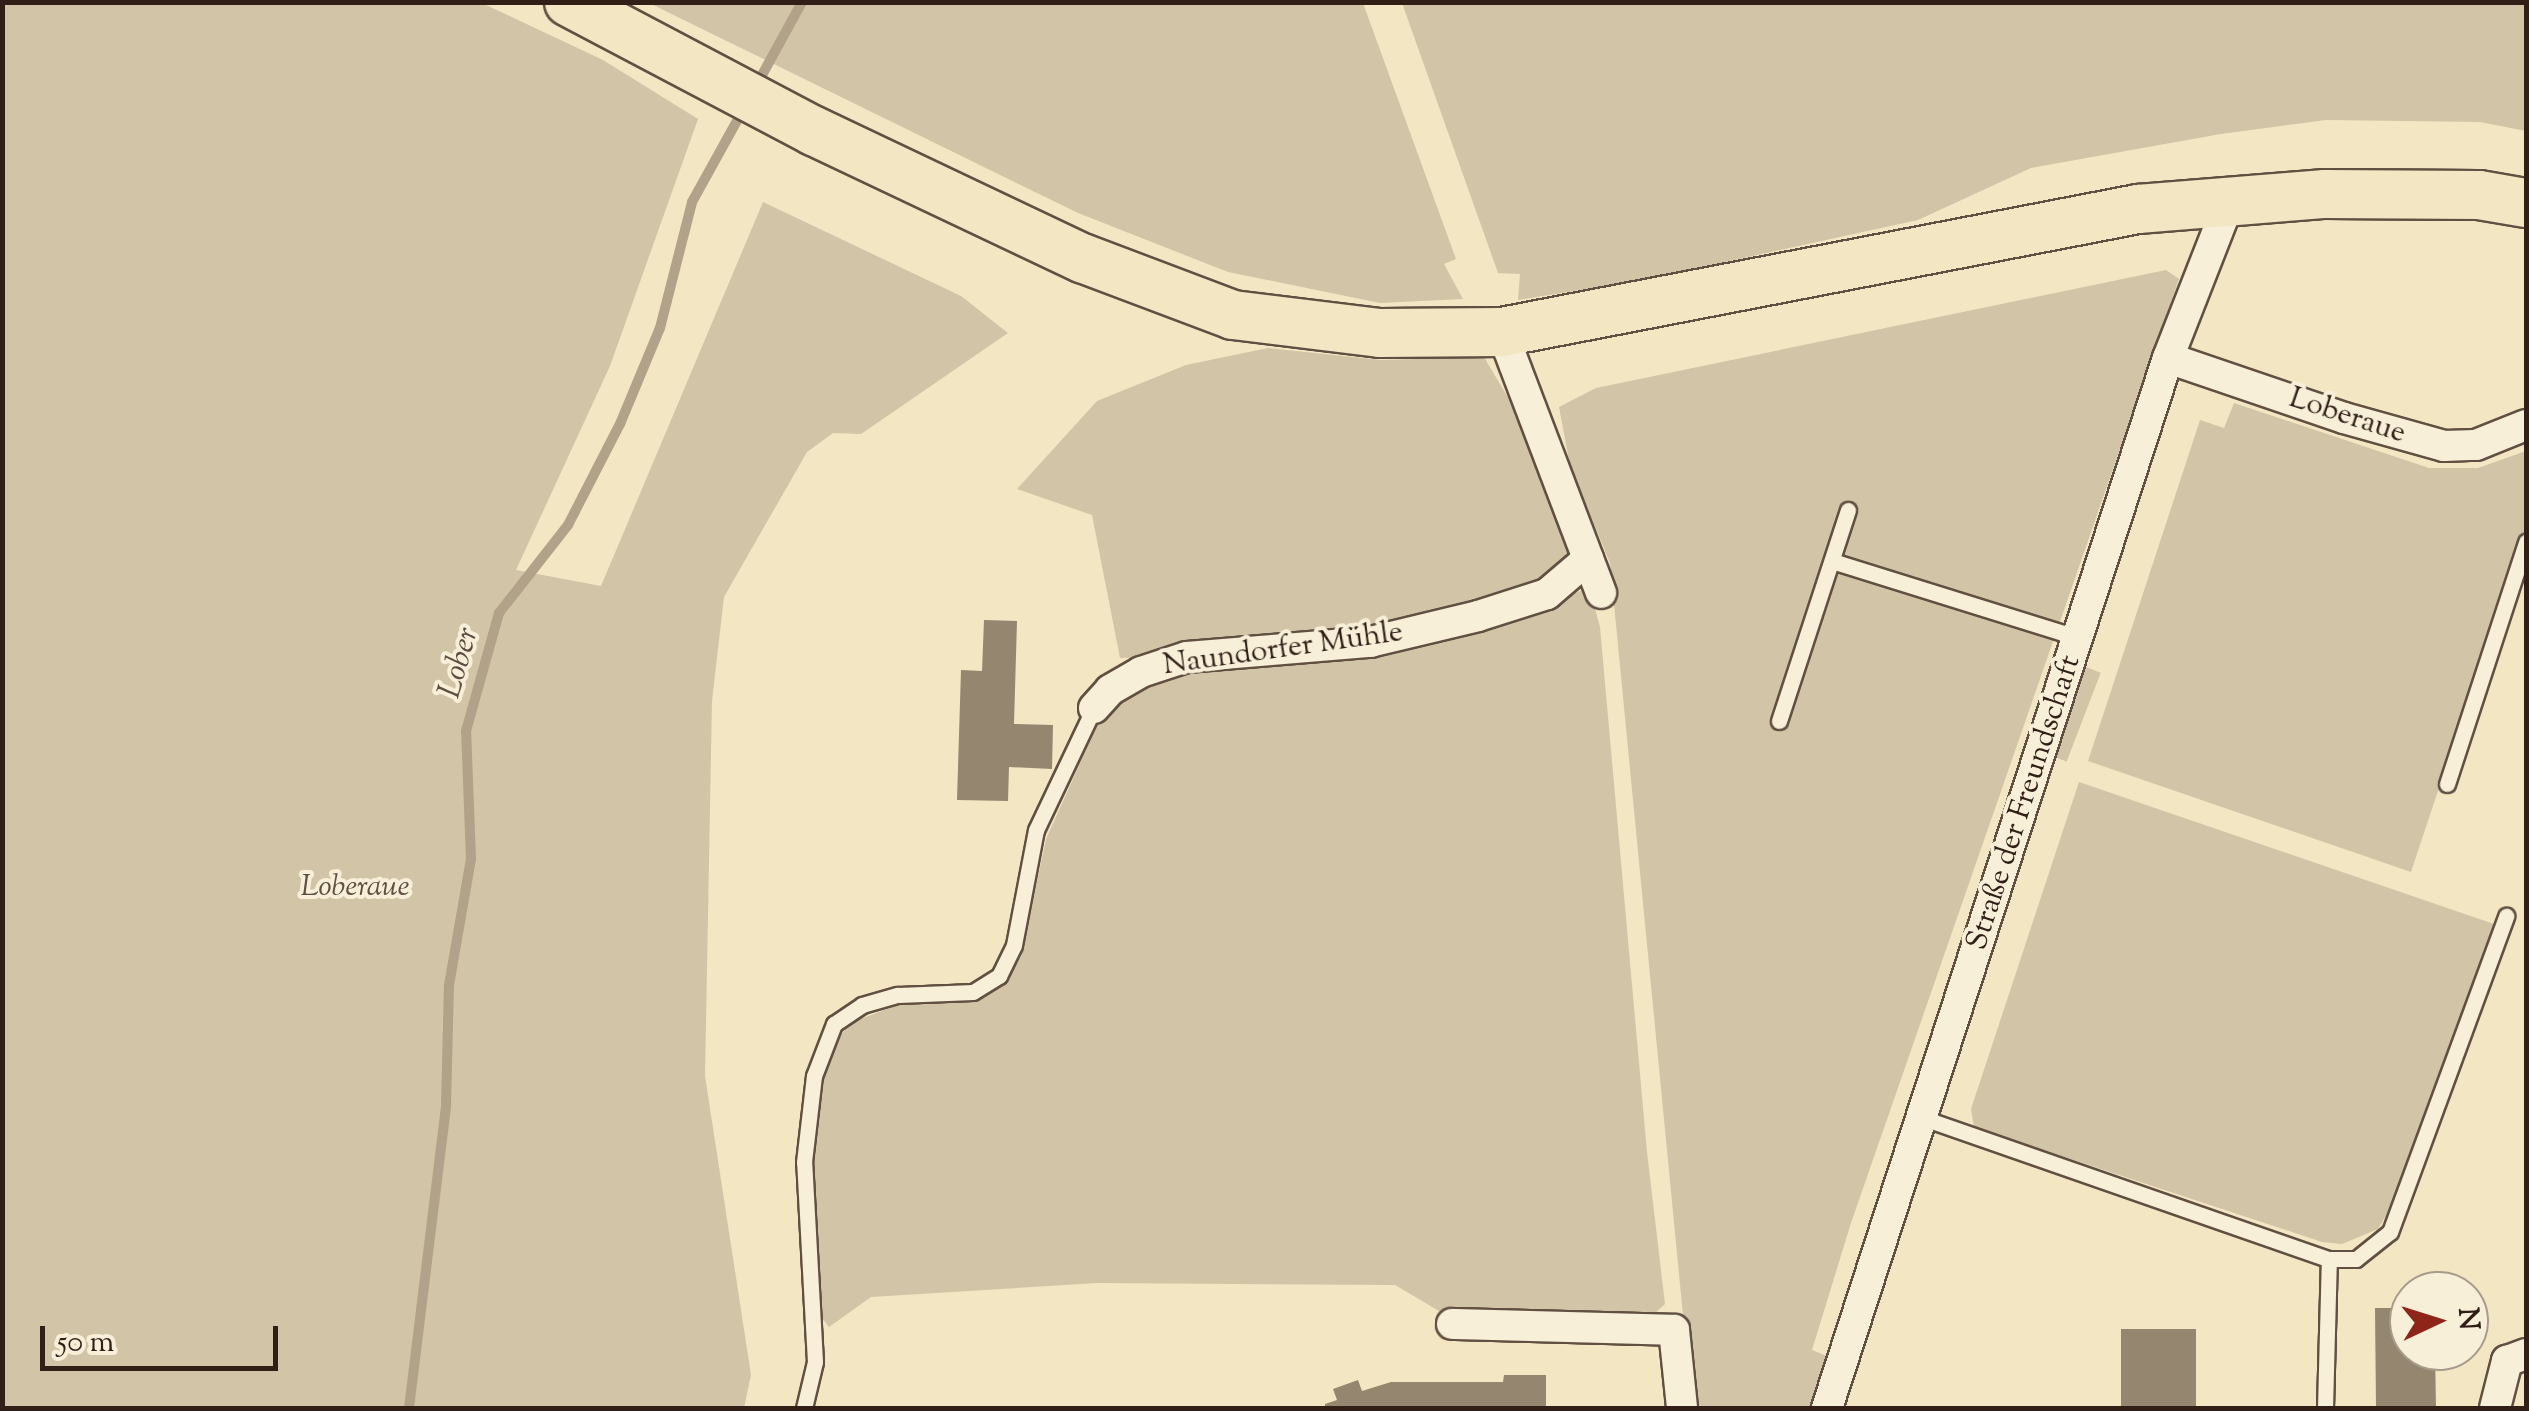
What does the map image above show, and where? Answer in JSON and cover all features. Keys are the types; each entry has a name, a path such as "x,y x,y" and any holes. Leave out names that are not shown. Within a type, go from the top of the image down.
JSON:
{"main road":[{"path":"569,2 814,131 1082,258 1233,315 1380,333 1502,332 2138,210 2324,194 2479,195 2526,203"}],"street":[{"name":"Straße der Freundschaft","path":"1827,1408 2168,358 2230,200"},
{"path":"1502,332 1601,594"},
{"name":"Loberaue","path":"2168,358 2444,446 2476,445 2526,425"},
{"name":"Naundorfer Mühle","path":"1094,708 1110,690 1140,672 1186,657 1370,642 1478,616 1546,594 1588,559"},
{"path":"1452,1324 1674,1330 1682,1408"},
{"path":"2495,1408 2507,1361 2526,1354"}],"lane":[{"path":"1778,721 1848,510"},
{"path":"2447,784 2526,542"},
{"path":"1832,561 2079,638"},
{"path":"804,1408 815,1362 804,1162 814,1076 834,1024 862,1005 898,995 973,992 1000,976 1014,946 1036,830 1094,708"},
{"path":"1923,1118 2330,1260 2356,1258 2390,1232 2506,916"},
{"path":"2325,1408 2330,1260"}],"green space":[{"name":"Loberaue","path":"3,2 482,3 603,60 698,119 610,366 516,570 601,586 763,202 961,296 1008,333 861,434 833,433 807,452 724,597 712,701 705,1076 751,1375 744,1408 3,1408"},
{"path":"649,3 1363,3 1456,259 1444,264 1463,299 1380,303 1228,272 1078,213"},
{"path":"1402,3 2526,3 2526,131 2480,122 2326,120 2221,134 2031,168 1918,220 1638,281 1518,300 1520,274 1498,273"},
{"path":"2166,270 2179,279 1851,1223 1812,1350 1832,1358 1816,1408 1692,1408 1610,563 1570,466 1559,407 1596,388"},
{"path":"1268,348 1381,360 1484,357 1555,477 1588,559 1530,613 1589,587 1600,627 1647,1152 1665,1304 1654,1314 1439,1311 1395,1285 1097,1283 871,1297 829,1327 822,1318 813,1157 825,1072 836,1039 855,1021 903,1003 972,1002 998,987 1021,957 1046,839 1104,710 1187,657 1120,658 1092,515 1017,489 1097,401 1186,365"},
{"path":"2234,403 2429,468 2478,468 2526,451 2526,527 2411,872 2088,761 2200,420 2224,428"},
{"path":"2083,666 2101,673 2067,761 2049,755"},
{"path":"2079,782 2494,924 2395,1200 2378,1229 2342,1244 2322,1242 1974,1127 1971,1109"}],"building":[{"path":"984,620 1017,621 1014,724 1053,725 1052,769 1009,767 1008,801 957,800 961,670 982,671"},
{"path":"2375,1308 2389,1308 2389,1371 2435,1371 2436,1408 2376,1408"},
{"path":"2121,1329 2196,1329 2196,1408 2121,1408"},
{"path":"1504,1375 1546,1375 1546,1408 1325,1408 1325,1404 1337,1400 1333,1389 1358,1380 1362,1391 1391,1382 1503,1382"}],"waterway":[{"name":"Lober","path":"756,86 802,2"},
{"name":"Lober","path":"409,1408 446,1106 449,985 471,859 466,731 499,613 568,525 620,424 660,328 692,202 743,110"}]}
